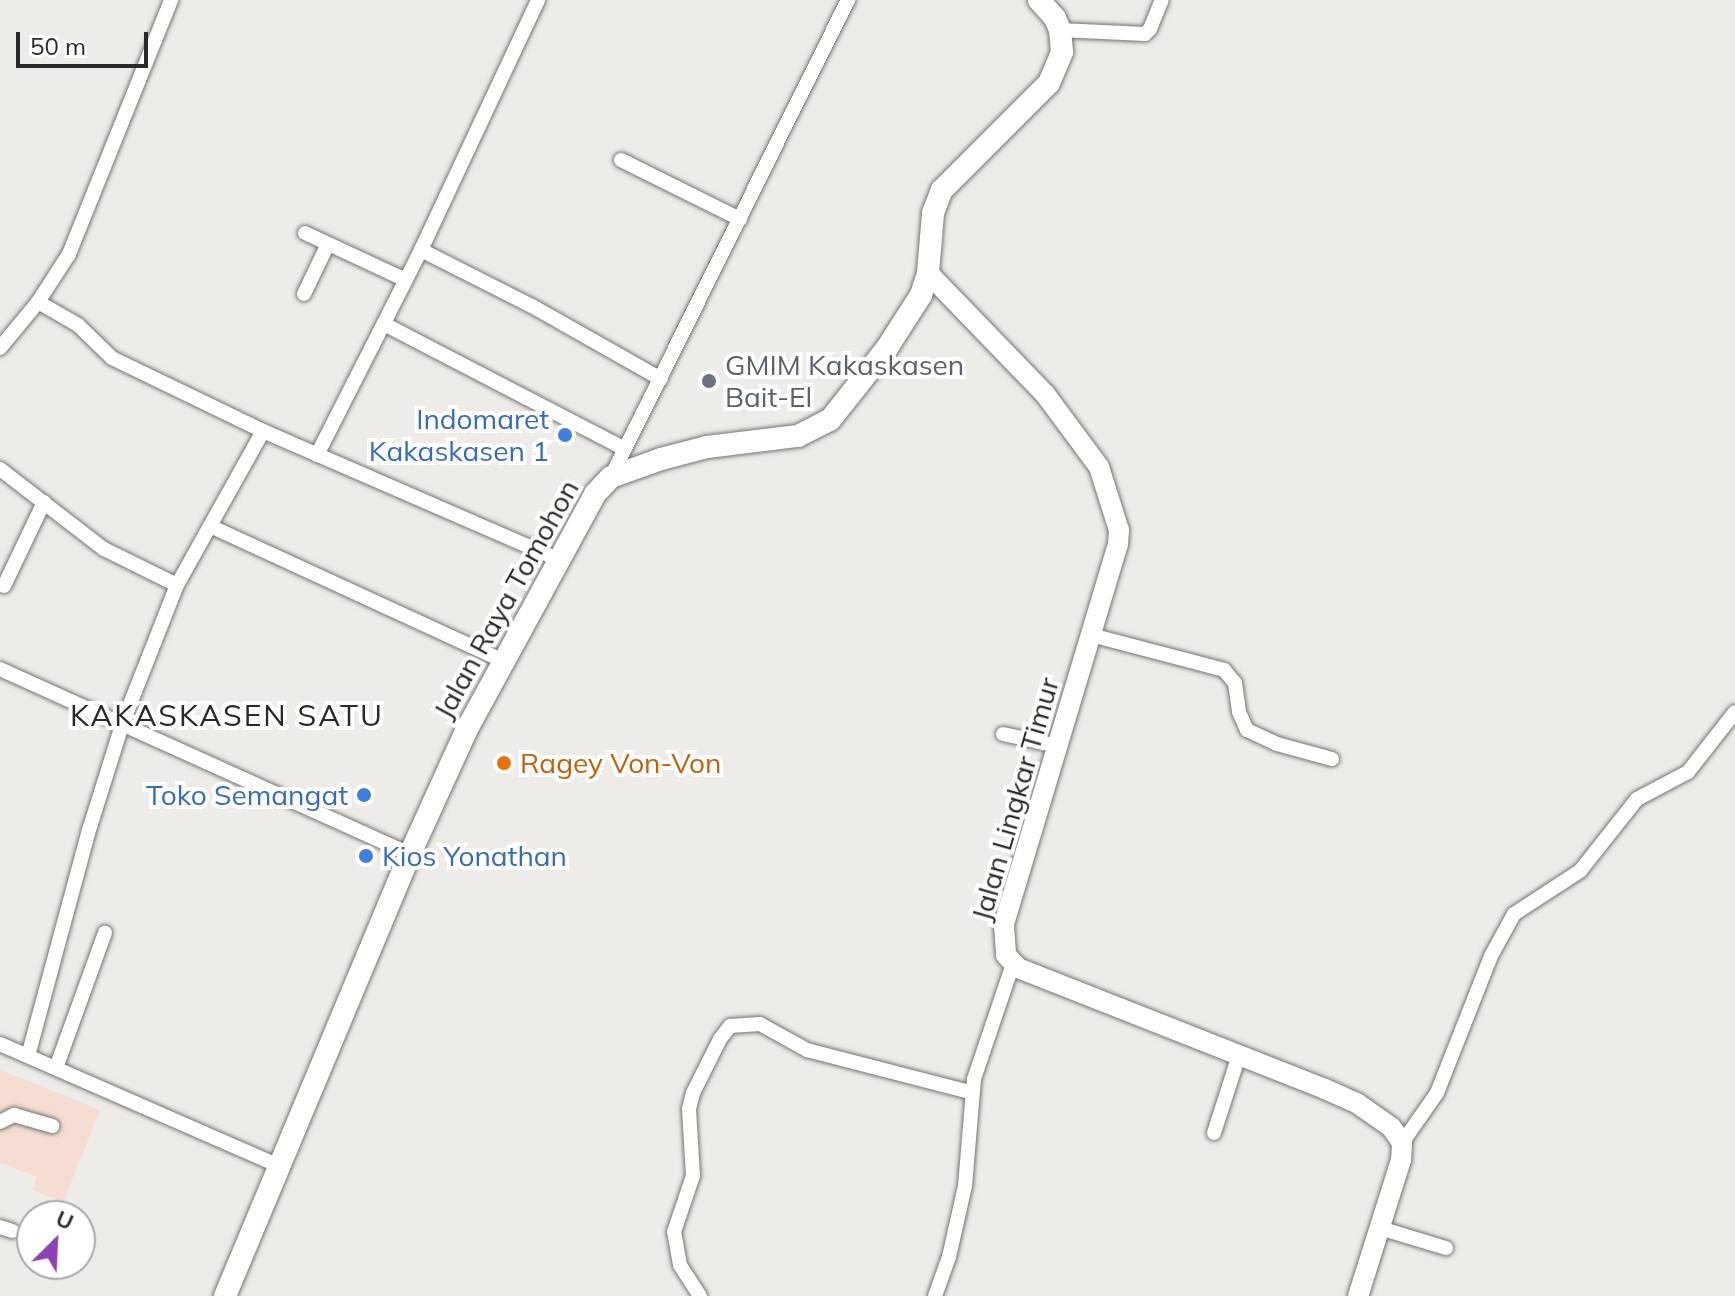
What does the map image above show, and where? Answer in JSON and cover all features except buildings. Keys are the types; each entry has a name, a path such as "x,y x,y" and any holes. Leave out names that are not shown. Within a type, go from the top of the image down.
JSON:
{"highway":[{"path":"1039,0 1060,30"},
{"name":"Jalan Raya Tomohon","path":"225,1296 410,854 467,729 595,494 611,477 707,447 798,436 830,420 910,315 928,273 933,213 942,190 1049,83 1062,52 1060,30"}],"main road":[{"name":"Jalan Lingkar Timur","path":"928,273 1045,394 1099,467 1119,530 1118,544 1004,925 1006,955 1013,964"},
{"path":"1013,964 1358,1104 1391,1127 1402,1143 1401,1160 1358,1296"}],"street":[{"path":"0,348 38,302 69,254 171,0"},
{"path":"317,455 421,250 538,0"},
{"path":"611,477 848,0"},
{"path":"1060,30 1145,34 1162,0"},
{"path":"621,160 740,219"},
{"path":"305,233 406,280"},
{"path":"304,294 328,244"},
{"path":"421,250 532,306 661,379"},
{"path":"38,302 78,325 112,358 263,431 558,559"},
{"path":"384,324 625,449"},
{"path":"28,1056 90,827 123,722 177,585 263,431"},
{"path":"0,469 104,549 177,585"},
{"path":"4,586 44,502"},
{"path":"210,526 504,661"},
{"path":"1091,635 1224,670 1235,683 1239,712 1247,730 1277,744 1332,759"},
{"path":"0,669 410,854"},
{"path":"1402,1143 1437,1093 1485,969 1514,914 1580,871 1637,799 1688,772 1735,712"},
{"path":"1003,734 1058,746"},
{"path":"56,1068 105,933"},
{"path":"935,1296 949,1257 965,1186 973,1093 990,1025 1013,964"},
{"path":"700,1296 680,1265 674,1232 693,1176 689,1109 693,1093 720,1039 730,1026 760,1024 807,1050 973,1093"},
{"path":"0,1044 279,1166"},
{"path":"1214,1133 1239,1055"},
{"path":"0,1122 14,1115 52,1126"},
{"path":"1380,1228 1446,1248"}],"shaded area":[{"path":"0,1070 100,1110 64,1200 32,1190 37,1177 0,1163"}],"place":[{"name":"GMIM Kakaskasen Bait-El","path":"709,381"},
{"name":"Indomaret Kakaskasen 1","path":"565,435"},
{"name":"Ragey Von-Von","path":"504,763"},
{"name":"Toko Semangat","path":"364,795"},
{"name":"Kios Yonathan","path":"366,856"}],"district":[{"name":"KAKASKASEN SATU","path":"227,715"}]}
